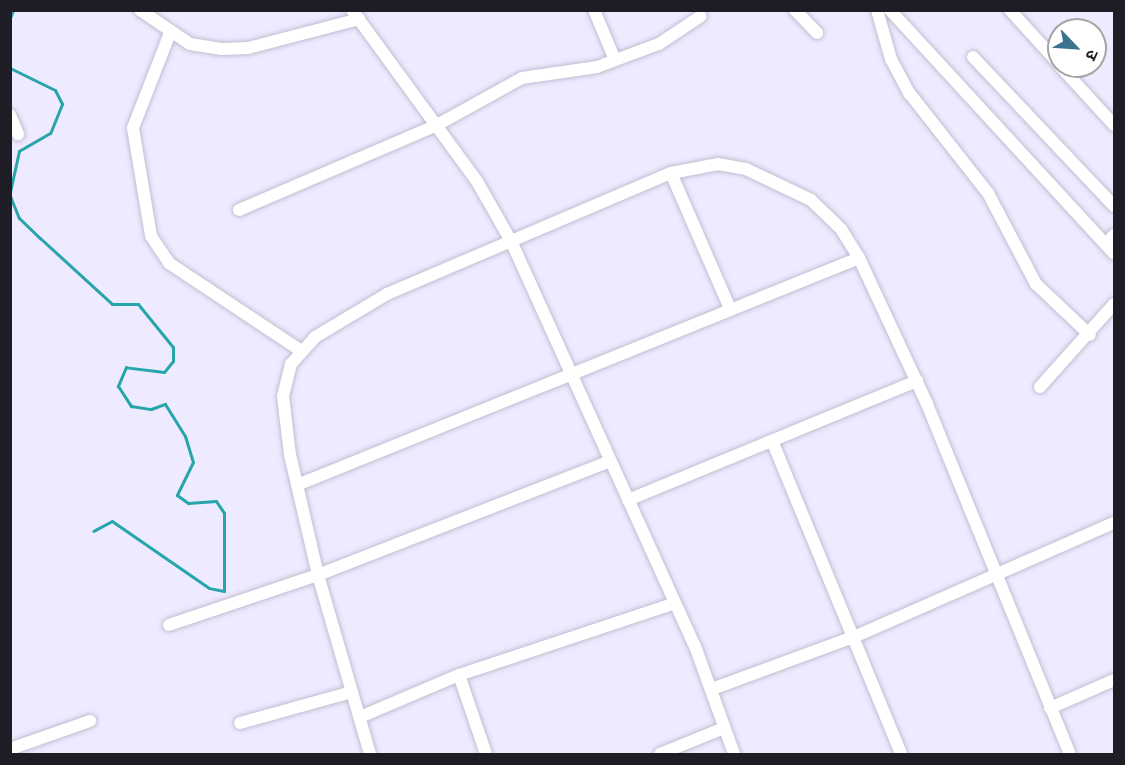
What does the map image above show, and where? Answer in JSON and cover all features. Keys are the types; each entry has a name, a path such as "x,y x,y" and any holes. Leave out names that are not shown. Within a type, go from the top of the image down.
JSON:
{"street":[{"path":"140,10 170,33 203,47 248,48 355,15 437,125 511,242 712,689 734,754"},
{"path":"594,10 615,60"},
{"path":"795,10 817,33"},
{"path":"877,10 887,49 910,94 988,193 1036,284 1090,335"},
{"path":"890,10 1110,240 1114,254"},
{"path":"1010,10 1047,51"},
{"path":"239,210 437,125 522,78 574,74 615,60 667,40 701,16"},
{"path":"170,33 133,128 151,236 169,263 300,350"},
{"path":"972,57 1114,206"},
{"path":"1072,78 1114,124"},
{"path":"10,115 18,134"},
{"path":"370,754 318,575 297,485 283,396 300,350 387,294 671,173 731,164 777,182 827,215 859,258 917,381 998,572 1070,754"},
{"path":"671,173 730,309"},
{"path":"297,485 859,258"},
{"path":"1040,387 1112,312"},
{"path":"628,500 773,443 917,381"},
{"path":"773,443 856,636 901,754"},
{"path":"169,625 318,575 610,461"},
{"path":"712,689 856,636 1114,523"},
{"path":"360,717 459,675 674,604"},
{"path":"459,675 486,754"},
{"path":"1050,708 1114,680"},
{"path":"240,723 352,692"},
{"path":"10,749 33,750 90,722"},
{"path":"660,754 724,729"}],"waterway":[{"path":"10,18 13,10"},
{"path":"10,68 55,90 62,104 50,133 19,151 10,192"},
{"path":"10,196 19,218 40,238 112,304 138,304 173,347 173,361 164,372 126,367 118,386 131,406 151,409 165,404 185,436 193,462 177,495 188,503 216,501 224,513 224,591 209,588 112,521 93,531"}]}
